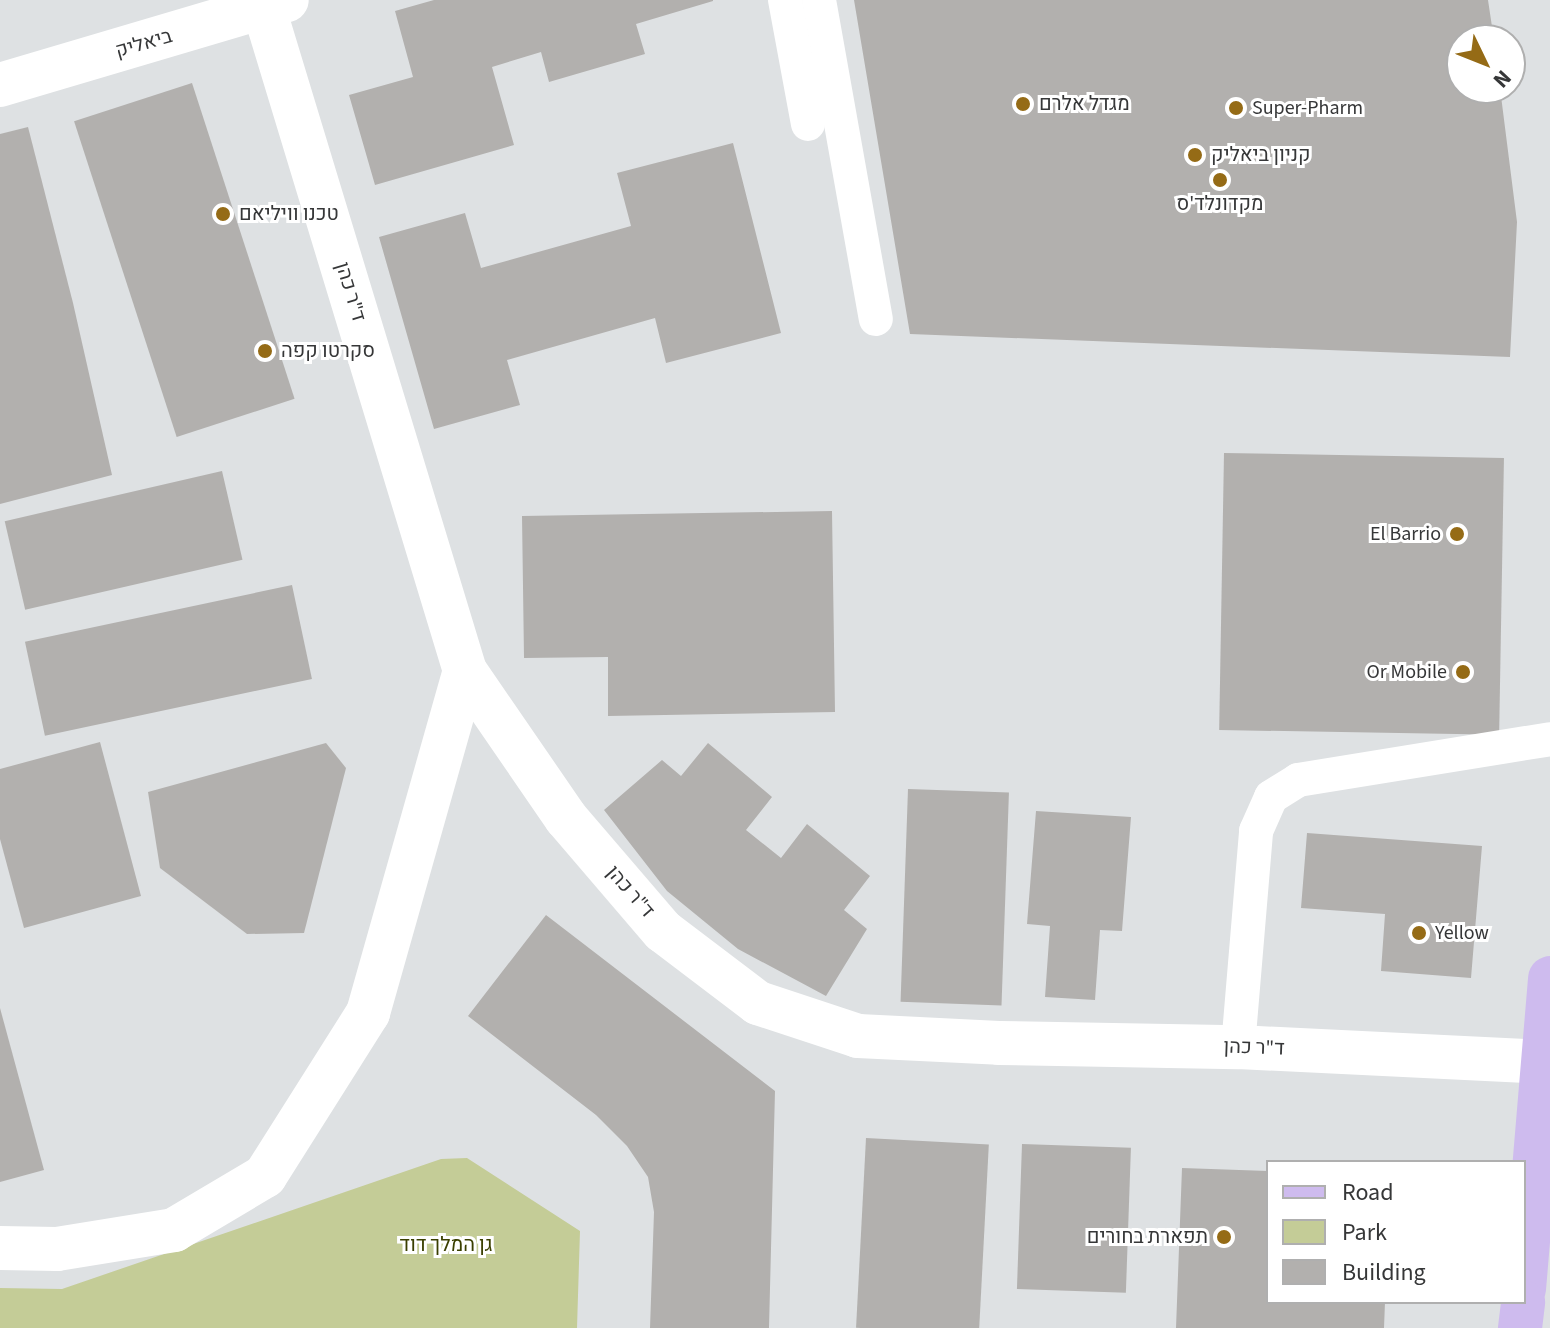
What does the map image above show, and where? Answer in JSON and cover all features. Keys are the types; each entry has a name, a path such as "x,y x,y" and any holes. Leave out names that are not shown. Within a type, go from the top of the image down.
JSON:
{"main road":[{"path":"1526,1270 1548,1062 1550,978"},
{"path":"1520,1328 1523,1304"}],"street":[{"name":"ביאליק","path":"0,85 276,4"},
{"name":"ד\"ר כהן","path":"276,4 465,671 566,818 663,931 758,1003 858,1036 999,1043 1238,1047 1548,1062"},
{"path":"0,1248 57,1249 174,1230 265,1176 368,1013 465,671"}],"lane":[{"path":"785,0 808,124"},
{"path":"819,0 876,319"},
{"path":"1238,1047 1256,831 1271,797 1298,780 1550,739"}],"green space":[{"name":"גן המלך דוד","path":"467,1158 580,1231 577,1328 0,1328 0,1288 62,1289 441,1159"}],"building":[{"path":"434,0 713,1 636,24 645,54 549,82 541,52 492,67 514,145 375,185 349,95 413,77 395,11"},
{"name":"קניון ביאליק","path":"854,0 1488,0 1492,24 1446,24 1446,104 1502,104 1517,222 1510,357 910,334"},
{"path":"192,83 295,399 177,437 74,121"},
{"path":"28,127 73,303 112,475 0,504 0,134"},
{"path":"733,143 781,333 666,363 655,318 507,360 520,405 434,429 379,237 465,213 481,268 631,226 617,173"},
{"path":"1224,453 1504,458 1499,735 1219,730"},
{"path":"222,471 242,560 25,610 5,521"},
{"path":"832,511 835,712 608,716 608,657 524,658 522,516"},
{"path":"292,585 312,679 45,736 25,642"},
{"path":"100,742 141,896 24,928 0,839 0,769"},
{"path":"326,743 346,768 304,933 247,934 160,868 148,792"},
{"path":"708,743 772,797 746,830 781,858 807,824 870,876 844,910 867,929 826,996 738,949 667,891 604,810 662,760 681,776"},
{"path":"908,789 1009,793 1002,1005 901,1002"},
{"path":"1036,811 1131,817 1122,931 1100,930 1095,1000 1045,997 1050,926 1027,924"},
{"path":"1307,833 1482,846 1471,978 1381,971 1385,914 1301,908"},
{"path":"546,915 775,1091 769,1328 650,1328 654,1212 648,1177 627,1146 596,1115 468,1016"},
{"path":"0,1008 44,1170 0,1182"},
{"path":"866,1138 989,1144 979,1328 856,1328"},
{"path":"1022,1144 1131,1148 1126,1293 1017,1289"},
{"name":"תפארת בחורים","path":"1182,1168 1266,1171 1266,1304 1385,1304 1384,1328 1176,1328"}],"place":[{"name":"מגדל אלרם","path":"1023,104"},
{"name":"Super-Pharm","path":"1236,108"},
{"name":"קניון ביאליק","path":"1195,155"},
{"name":"מקדונלד'ס","path":"1220,180"},
{"name":"טכנו וויליאם","path":"223,214"},
{"name":"סקרטו קפה","path":"265,351"},
{"name":"El Barrio","path":"1457,534"},
{"name":"Or Mobile","path":"1463,672"},
{"name":"Yellow","path":"1419,933"},
{"name":"תפארת בחורים","path":"1224,1237"}]}
